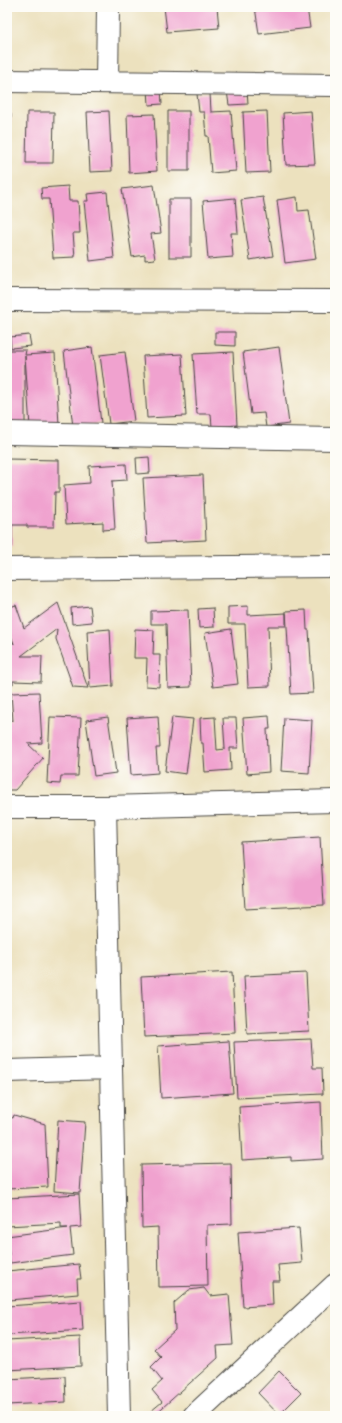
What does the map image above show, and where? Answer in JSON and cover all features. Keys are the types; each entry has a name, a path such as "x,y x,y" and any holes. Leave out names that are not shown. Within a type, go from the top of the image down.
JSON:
{"street":[{"path":"107,82 108,7"},
{"path":"7,81 335,85"},
{"path":"7,300 335,301"},
{"path":"7,433 335,439"},
{"path":"7,569 335,566"},
{"path":"7,807 104,807 335,801"},
{"path":"104,807 119,1416"},
{"path":"7,1071 110,1068"},
{"path":"194,1416 335,1285"}],"building":[{"path":"164,7 217,7 219,28 167,32"},
{"path":"255,7 307,7 310,28 259,34"},
{"path":"148,89 161,89 162,104 149,105"},
{"path":"247,89 248,104 229,105 227,91"},
{"path":"210,93 211,112 231,111 236,171 211,173 208,136 206,136 204,112 199,112 197,94"},
{"path":"109,111 112,171 90,172 87,112"},
{"path":"168,111 189,111 189,171 168,171"},
{"path":"267,111 270,172 246,173 243,112"},
{"path":"311,111 315,164 286,165 283,113"},
{"path":"27,112 54,112 53,163 26,163"},
{"path":"7,113 11,113 11,163 7,163"},
{"path":"154,114 157,171 129,173 127,115"},
{"path":"154,185 161,233 151,234 155,259 145,260 145,255 132,257 122,189"},
{"path":"68,186 69,201 78,201 80,233 73,233 75,257 53,258 49,199 42,199 41,188"},
{"path":"107,192 114,258 90,261 84,201 88,201 87,194"},
{"path":"263,197 273,256 250,260 241,200"},
{"path":"297,197 298,211 309,210 316,259 285,263 277,200"},
{"path":"235,198 238,233 231,233 233,257 208,259 203,201"},
{"path":"169,199 191,199 191,257 169,257"},
{"path":"215,332 235,332 235,346 215,345"},
{"path":"29,335 31,346 11,348 10,337"},
{"path":"92,347 101,423 73,427 64,351"},
{"path":"279,347 289,424 266,427 264,413 251,414 243,352"},
{"path":"7,350 26,350 25,355 55,353 59,425 30,427 25,356 25,427 7,427"},
{"path":"125,352 134,421 109,424 100,355"},
{"path":"233,352 237,425 212,427 211,414 197,414 193,354"},
{"path":"182,354 186,416 147,418 143,356"},
{"path":"149,457 150,473 137,474 136,458"},
{"path":"7,459 59,460 59,492 55,492 54,527 27,527 27,525 12,525 12,547 7,547"},
{"path":"126,464 127,480 112,481 115,529 103,530 103,522 66,524 64,485 90,483 89,466"},
{"path":"203,475 206,540 147,543 143,478"},
{"path":"58,603 88,688 73,687 56,639 57,629 21,656 42,656 41,682 13,681 13,684 7,684 7,634 14,644 7,624 7,608 16,605 24,628"},
{"path":"90,606 92,622 72,624 71,608"},
{"path":"248,606 248,615 286,613 286,626 268,626 270,686 248,687 245,624 228,624 228,607"},
{"path":"213,608 214,627 199,628 198,609"},
{"path":"188,610 191,687 168,688 166,624 151,624 151,611"},
{"path":"306,610 307,630 309,630 313,693 291,694 286,611"},
{"path":"110,629 113,686 90,688 87,631"},
{"path":"135,629 154,630 153,655 160,655 159,687 146,686 147,658 134,658"},
{"path":"231,629 238,684 213,687 205,633"},
{"path":"39,692 42,743 28,744 43,758 15,790 7,790 7,716 13,721 11,693"},
{"path":"158,716 160,748 156,748 158,773 131,775 127,718"},
{"path":"269,716 270,729 267,729 269,772 247,774 243,718"},
{"path":"50,717 81,718 78,776 61,776 60,784 47,783"},
{"path":"108,717 116,773 94,776 86,720"},
{"path":"172,717 193,719 186,774 165,771"},
{"path":"215,717 217,750 225,749 223,718 236,718 238,748 230,748 231,770 205,772 203,743 201,743 200,718"},
{"path":"284,718 312,720 309,773 281,771"},
{"path":"320,837 324,905 245,909 241,842"},
{"path":"232,972 235,1033 144,1037 141,977"},
{"path":"306,973 309,1031 247,1034 244,976"},
{"path":"311,1039 313,1068 322,1068 323,1094 237,1098 234,1042"},
{"path":"229,1041 233,1093 161,1098 158,1046"},
{"path":"321,1102 323,1159 291,1161 291,1157 242,1160 239,1107"},
{"path":"14,1115 45,1124 48,1187 7,1189 7,1116 13,1118"},
{"path":"58,1120 85,1122 80,1193 54,1191"},
{"path":"231,1163 232,1224 207,1225 208,1286 159,1287 158,1227 142,1228 141,1165"},
{"path":"79,1194 81,1227 70,1228 73,1255 10,1263 7,1236 68,1228 61,1228 61,1223 7,1226 7,1198"},
{"path":"299,1228 302,1263 278,1265 280,1281 272,1281 273,1305 243,1307 238,1232"},
{"path":"79,1264 81,1279 77,1279 78,1294 9,1300 7,1271"},
{"path":"204,1288 210,1296 229,1294 233,1345 217,1346 218,1358 153,1416 145,1416 162,1402 152,1390 162,1381 151,1367 161,1357 154,1349 175,1330 174,1303 189,1290"},
{"path":"81,1301 83,1330 9,1335 7,1306"},
{"path":"80,1337 81,1366 7,1370 7,1341"},
{"path":"279,1371 301,1393 279,1415 258,1393"},
{"path":"65,1376 66,1402 7,1405 7,1379"}]}
